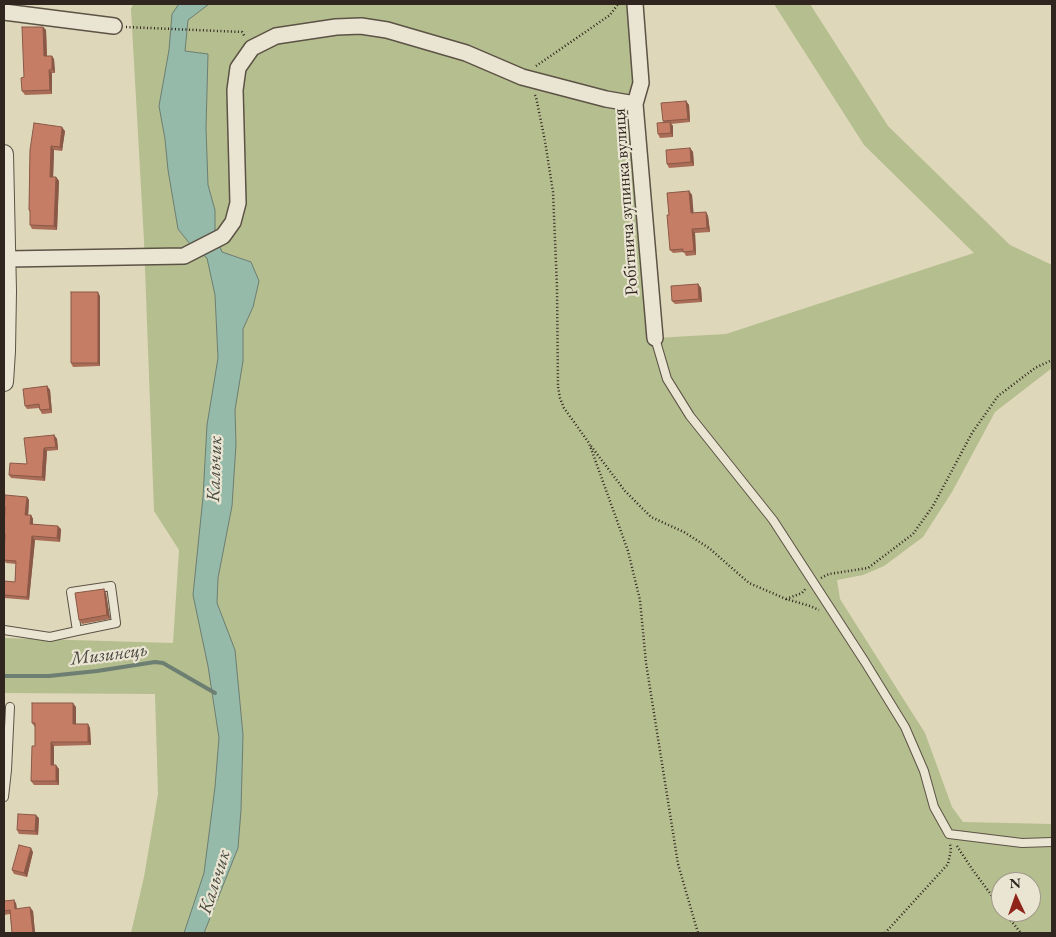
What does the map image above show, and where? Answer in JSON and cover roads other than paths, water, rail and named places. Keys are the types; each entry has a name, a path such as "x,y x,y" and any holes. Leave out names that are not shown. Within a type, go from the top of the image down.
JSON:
{"street":[{"name":"Робітнича зупинка вулиця","path":"635,4 642,83 635,104 654,338"},
{"path":"4,12 114,26"},
{"path":"7,259 184,256 223,236 233,222 238,203 235,90 238,68 252,48 276,36 336,27 361,26 386,30 466,53 522,77 606,100 635,104"},
{"path":"4,154 7,259 4,382"}],"lane":[{"path":"654,338 667,379 690,416 773,520 905,728 924,771 934,807 949,834 1022,843 1052,842"},
{"path":"4,630 50,638 116,622 111,586 72,592 77,631"},
{"path":"4,797 10,707"}],"water":[{"name":"Кальчик","path":"179,4 209,4 188,20 185,51 208,54 206,128 208,185 215,210 215,234 222,252 251,262 259,281 253,307 243,329 243,361 235,410 236,444 232,506 218,578 217,603 235,650 243,735 238,848 204,933 184,933 204,873 219,738 208,666 193,595 203,497 207,425 218,358 215,295 207,258 190,244 178,229 159,106 169,50 172,14"}],"waterway":[{"name":"Мизинець","path":"4,676 49,676 155,662 163,663 215,693"}]}
